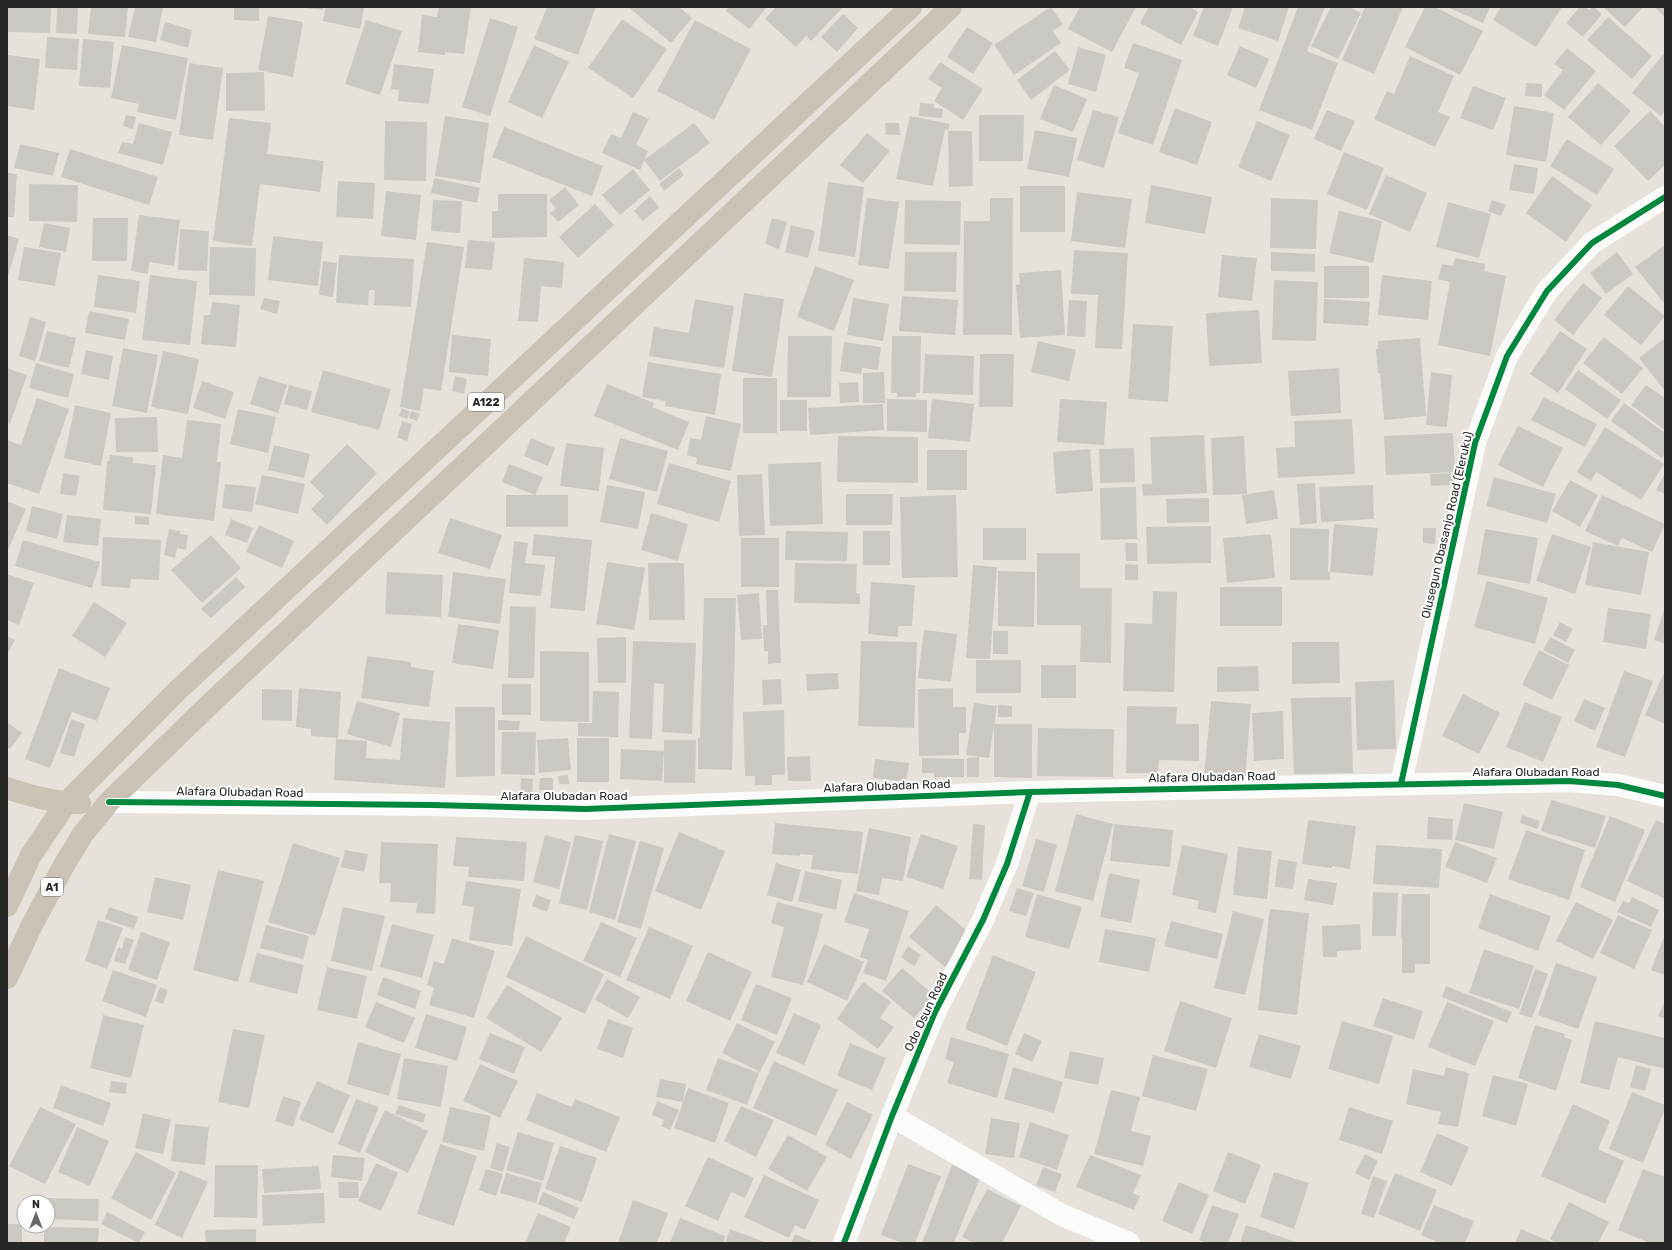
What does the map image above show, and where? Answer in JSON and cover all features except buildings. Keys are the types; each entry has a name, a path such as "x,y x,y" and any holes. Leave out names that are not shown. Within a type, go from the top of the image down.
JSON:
{"highway":[{"name":"A122","path":"66,803 177,691 911,7"},
{"name":"A122","path":"110,802 210,704 951,7"},
{"path":"826,87 846,106"},
{"path":"490,399 512,420"},
{"path":"7,788 27,795 66,803 110,802"},
{"name":"A1","path":"7,978 32,925 64,865 83,834 110,802"},
{"path":"7,906 31,855 66,803"}],"street":[{"name":"Olusegun Obasanjo Road (Eleruku)","path":"1401,784 1475,443 1507,356 1547,290 1592,243 1665,197"},
{"name":"Alafara Olubadan Road","path":"110,802 354,804 585,809 1030,792 1570,781 1618,785 1665,796"},
{"name":"Odo Osun Road","path":"844,1243 892,1116 935,1012 983,920 1007,864 1030,792"},
{"path":"892,1116 1062,1215 1129,1243"}],"cycle path":[{"path":"1401,784 1475,443 1507,356 1547,291 1592,243 1665,197"},
{"path":"109,802 432,805 585,809 1030,792 1569,781 1618,785 1665,796"},
{"path":"844,1243 892,1116 935,1012 983,920 1007,864 1030,792"}]}
